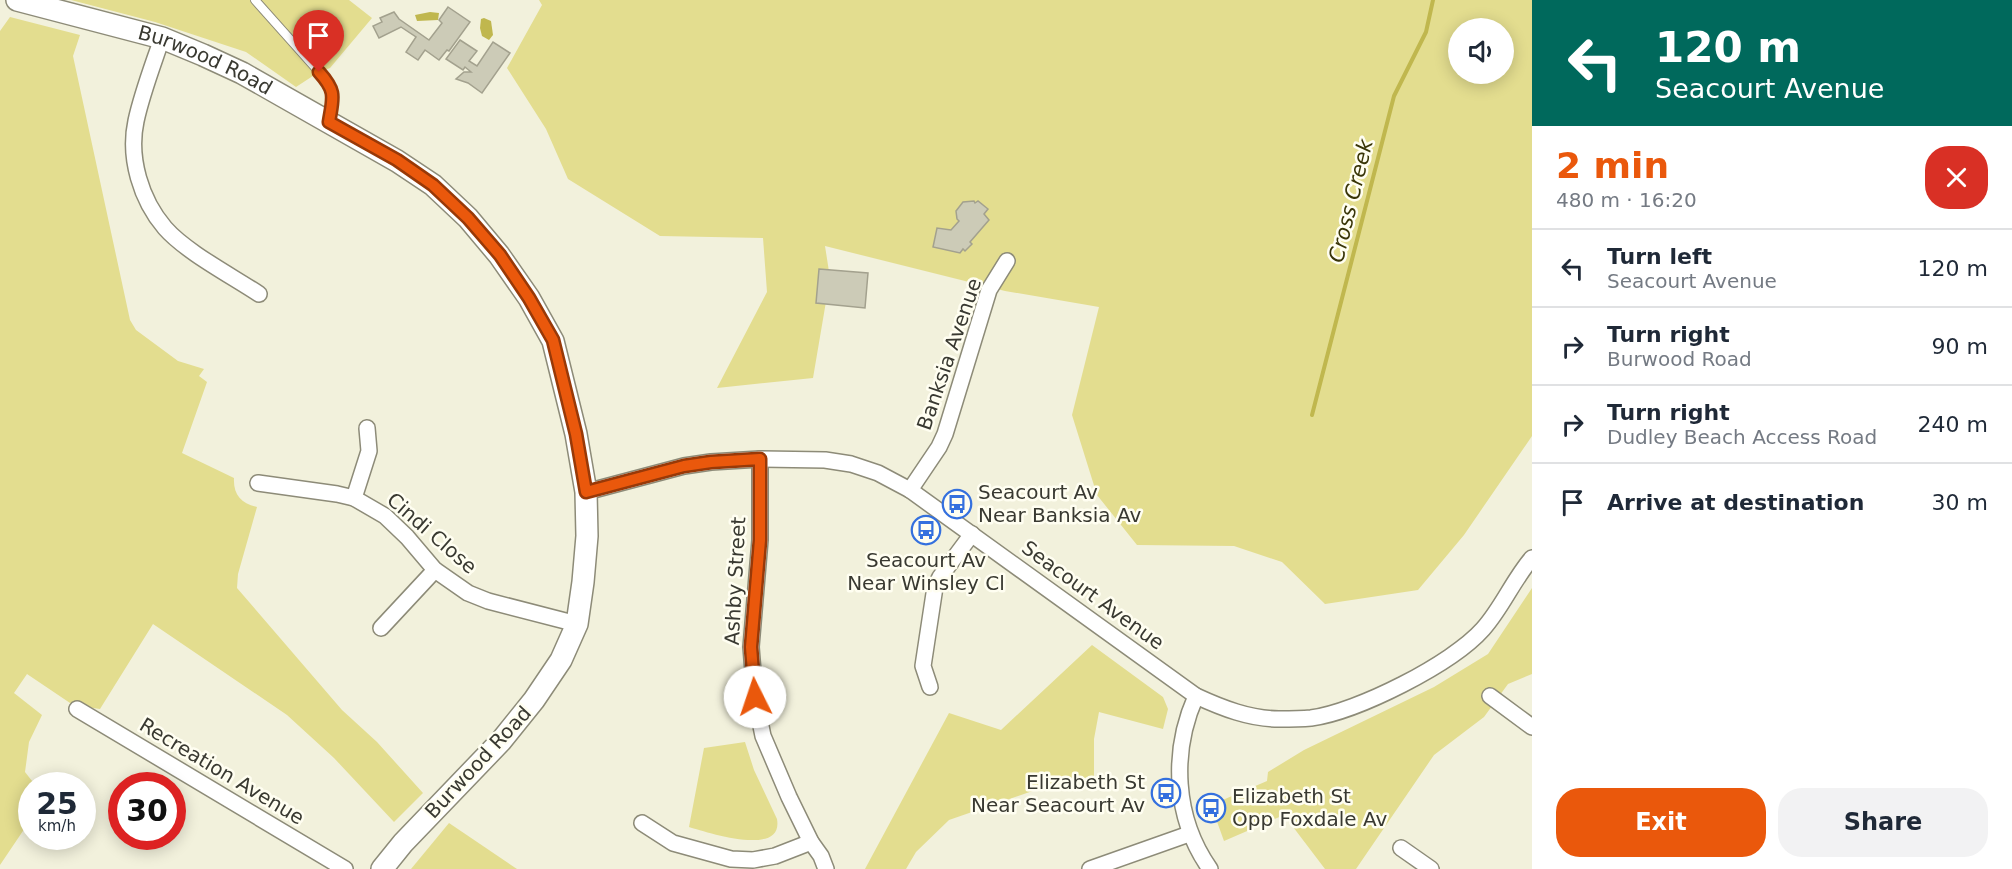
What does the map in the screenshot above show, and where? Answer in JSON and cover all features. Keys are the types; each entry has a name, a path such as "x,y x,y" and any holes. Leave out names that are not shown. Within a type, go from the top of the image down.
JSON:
{"main road":[{"name":"Burwood Road","path":"17,0 162,38 242,73 397,160 433,185 468,218 500,255 529,298 553,340 576,434 586,492 587,536 584,582 577,624 561,660 534,700 501,741 403,843 382,869"}],"street":[{"path":"162,38 135,122 134,151 137,173 147,202 165,228 184,244 259,294"},
{"name":"Banksia Avenue","path":"910,490 939,447 945,434 989,290 1007,261"},
{"path":"354,498 369,451 367,428"},
{"name":"Seacourt Avenue","path":"586,492 684,466 711,462 760,459 825,460 851,464 878,473 910,490 1196,696 1244,715 1277,719 1312,718 1354,706 1405,684 1457,652 1483,629 1532,558"},
{"name":"Ashby Street","path":"760,459 760,540 751,647 755,697 763,736 811,842 821,856 825,869"},
{"name":"Cindi Close","path":"258,483 354,498 385,516 407,537 435,570 468,593 488,601 577,624"},
{"path":"930,687 924,666 935,588 940,577 972,534"},
{"path":"381,628 435,570"},
{"path":"1196,696 1183,729 1179,760 1179,787 1190,834 1210,869"},
{"path":"1490,696 1532,726"},
{"name":"Recreation Avenue","path":"76,709 345,869"},
{"path":"642,823 673,843 731,859 753,860 775,856 811,842"},
{"path":"1090,869 1190,834"},
{"path":"1401,848 1431,869"}],"lane":[{"path":"255,0 329,83 333,93 329,122"}],"shaded area":[{"path":"71,0 349,0 372,18 330,68 319,72 296,87 246,52 155,22"},
{"path":"539,0 1532,0 1532,436 1464,535 1418,590 1325,604 1282,562 1234,546 1137,545 1097,495 1072,415 1099,307 1005,291 825,246 830,278 813,378 717,388 767,292 763,238 660,236 568,179 546,129 507,68 542,5"},
{"path":"439,13 438,20 417,21 415,15"},
{"path":"10,17 80,35 73,56 130,320 136,330 178,361 204,369 199,376 207,382 182,453 234,478 235,489 242,501 257,507 238,574 237,588 342,710 377,742 423,793 394,822 334,758 287,715 153,624 100,709 73,705 27,674 14,693 42,715 29,742 25,772 18,772 18,838 0,865 0,31"},
{"path":"481,19 491,21 493,35 489,40 482,36 480,28"},
{"path":"1532,588 1532,674 1508,684 1484,717 1434,755 1356,869 1325,869 1284,815 1224,841 1211,805 1267,781 1268,772 1304,750 1434,687 1488,654"},
{"path":"1092,645 1163,697 1168,709 1163,729 1099,712 1094,739 1094,776 1047,786 949,820 916,852 906,869 865,869 949,713 1001,730"},
{"path":"745,742 754,770 777,819 776,831 769,837 742,840 689,827 704,748"},
{"path":"449,823 517,869 411,869"}],"building":[{"path":"448,7 470,22 449,51 447,50 439,60 425,50 418,60 406,52 416,37 401,27 379,38 373,26 382,22 380,18 394,12 399,19 429,40 442,23 439,20"},
{"path":"460,40 477,51 469,61 477,66 493,42 510,53 482,93 468,83 456,79 464,72 471,72 465,67 463,70 446,59"},
{"path":"974,201 975,203 978,201 988,209 984,214 989,220 970,242 972,244 960,253 933,247 937,228 951,230 959,221 956,211 963,202"},
{"path":"819,269 868,273 865,308 816,303"}],"waterway":[{"name":"Cross Creek","path":"1312,415 1394,96 1426,32 1433,0"}],"place":[{"name":"Seacourt Av Near Banksia Av","path":"957,504"},
{"name":"Seacourt Av Near Winsley Cl","path":"926,530"},
{"name":"Elizabeth St Near Seacourt Av","path":"1166,793"},
{"name":"Elizabeth St Opp Foxdale Av","path":"1211,808"}],"route":[{"path":"319,72 329,83 333,93 329,122 397,160 433,185 468,218 500,255 529,298 553,340 565,383 586,492 684,466 760,459 760,540 751,647 755,697"}]}
